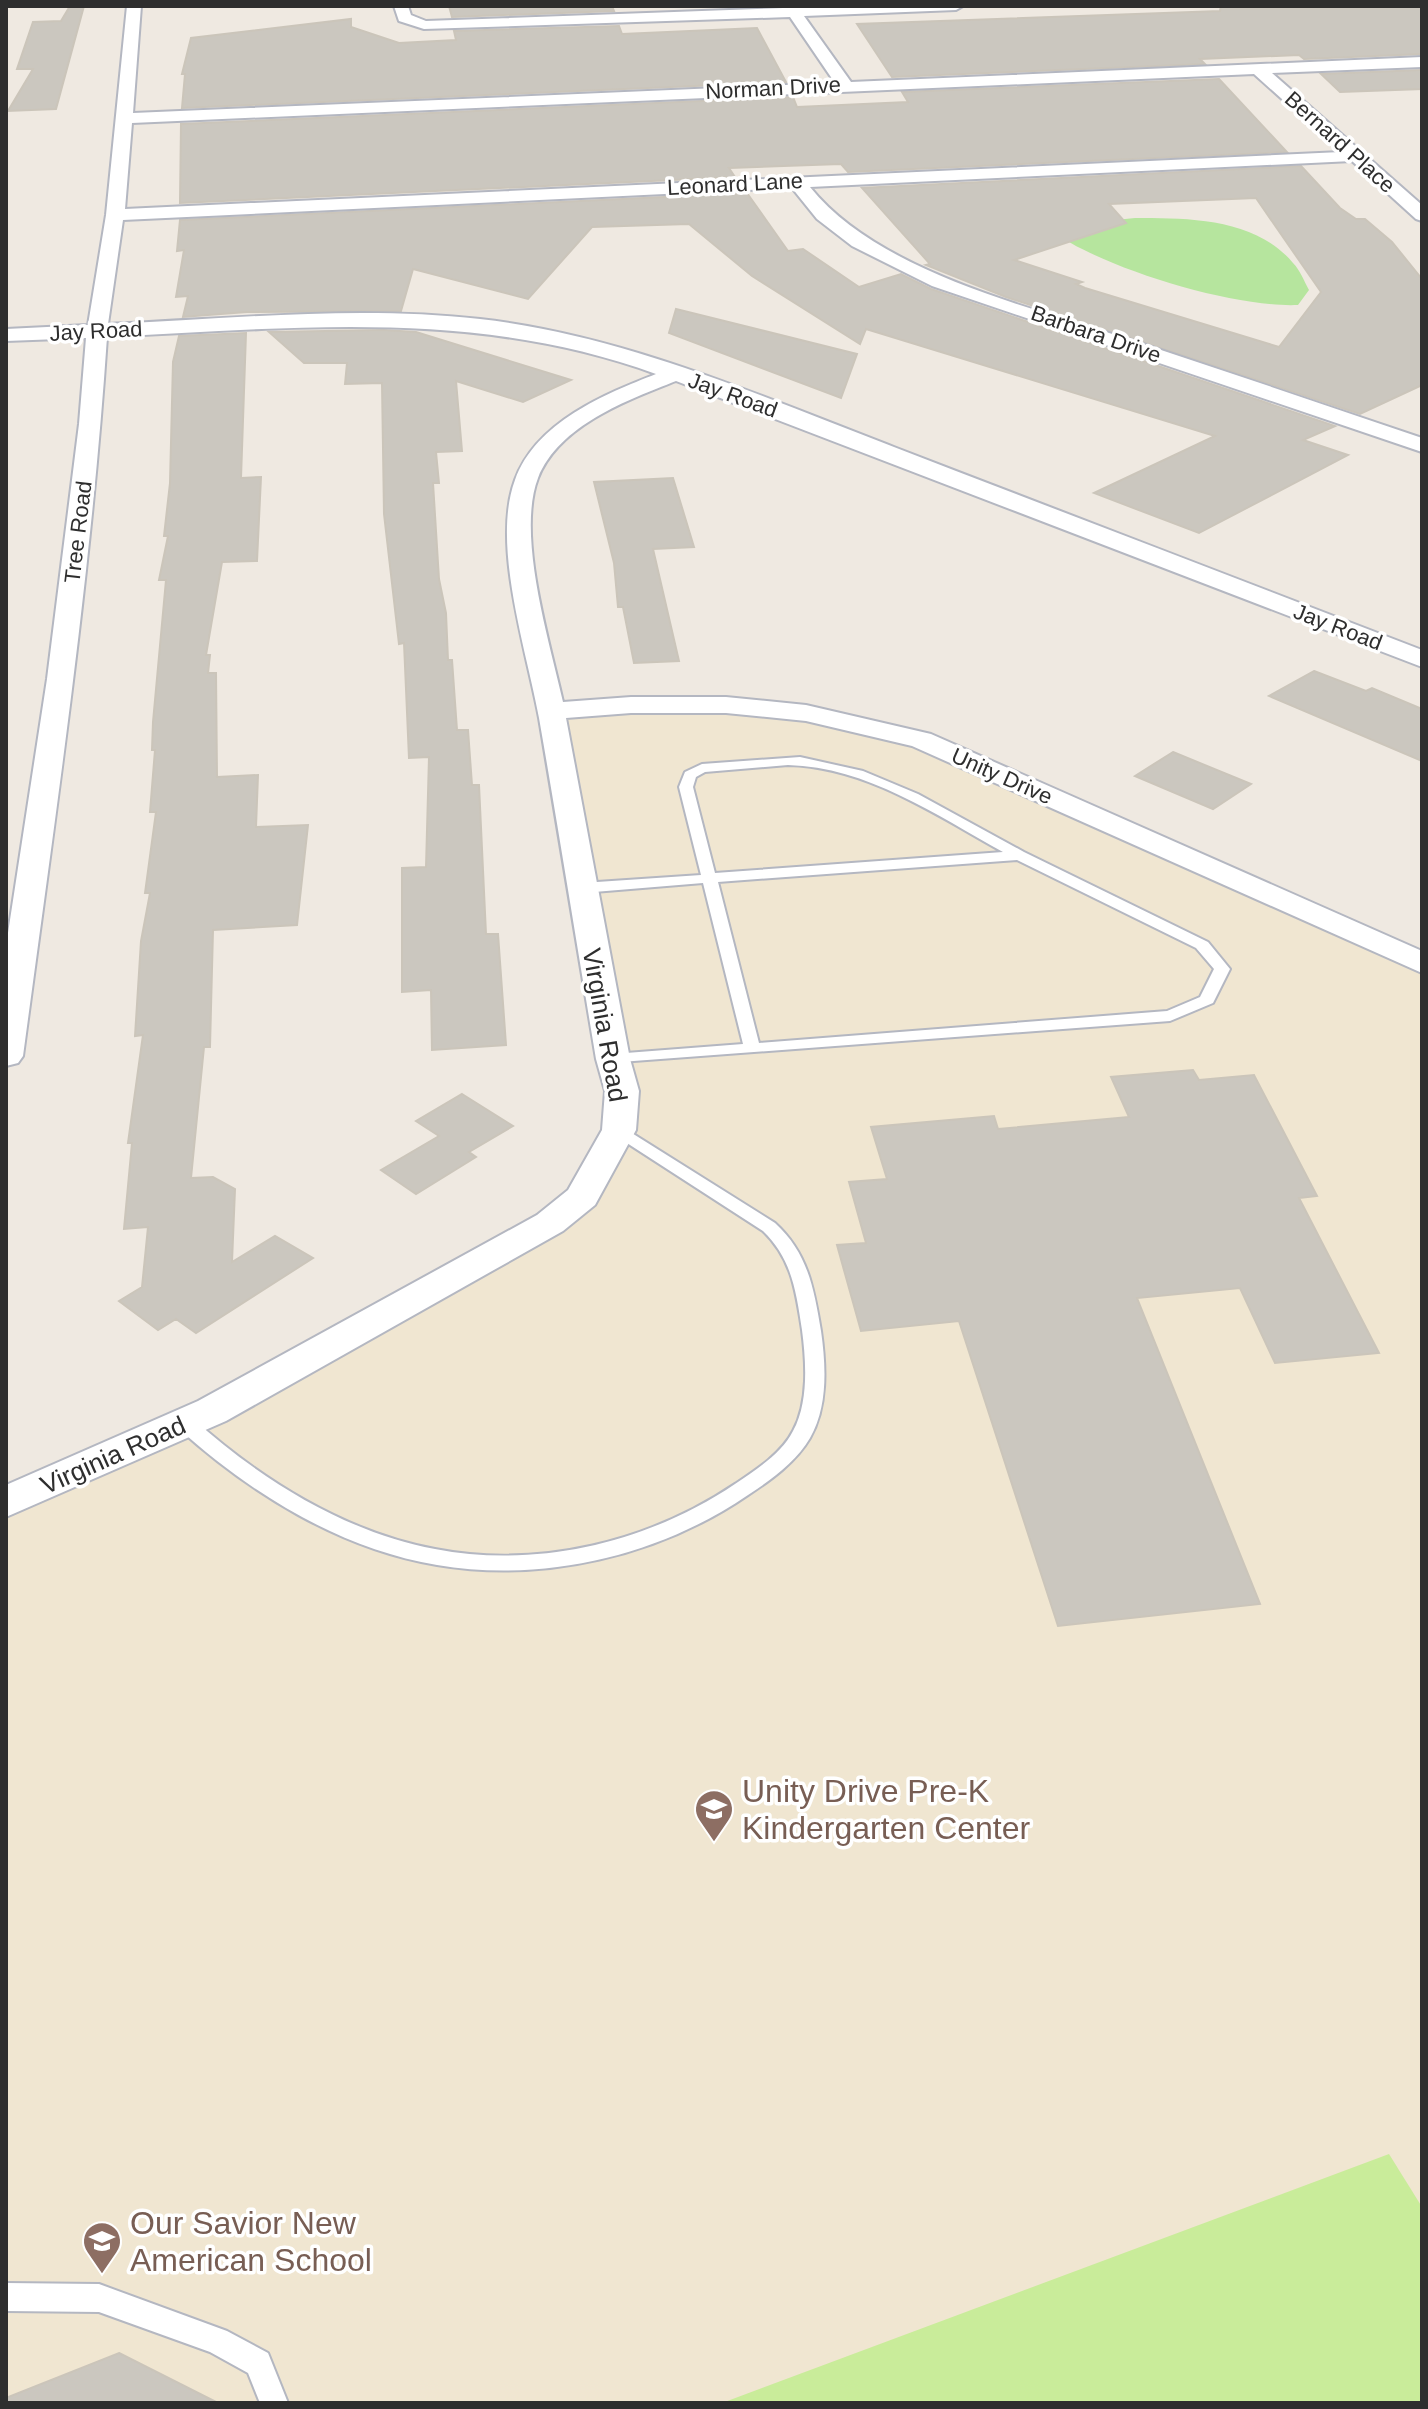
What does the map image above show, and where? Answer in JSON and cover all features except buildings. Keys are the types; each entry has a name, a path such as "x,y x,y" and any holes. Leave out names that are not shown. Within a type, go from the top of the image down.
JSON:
{"street":[{"name":"Tree Road","path":"6,1056 60,679 90,424 97,331 115,215 134,6"},
{"path":"401,6 408,20 435,25 662,12 794,12 956,6"},
{"path":"794,12 845,85"},
{"name":"Norman Drive","path":"125,118 1422,62"},
{"name":"Bernard Place","path":"1258,69 1422,215"},
{"name":"Leonard Lane","path":"115,215 1356,156"},
{"name":"Barbara Drive","path":"796,181 811,202 838,228 882,256 939,282 1422,445"},
{"name":"Jay Road","path":"6,335 322,320 426,320 481,325 573,343 615,353 774,409 1422,659"},
{"name":"Virginia Road","path":"6,1502 244,1394 550,1223 582,1197 619,1130 622,1091 613,1059 553,711 528,601 520,497 527,476 567,430 628,392 674,374"},
{"name":"Unity Drive","path":"553,711 631,705 740,706 806,713 921,740 1422,963"}],"lane":[{"path":"613,1059 1170,1016 1207,1000 1222,969 1202,945 1019,855 890,786 841,768 797,761 702,768 690,775 686,787 752,1048"},
{"path":"582,888 1019,855"},
{"path":"185,1423 215,1452 309,1510 392,1547 460,1560 528,1562 578,1556 670,1532 724,1505 781,1460 801,1435 811,1410 813,1343 798,1262 788,1243 769,1227 619,1130"},
{"path":"6,2297 99,2298 217,2341 258,2363 274,2403"}],"shaded area":[{"name":"Unity Drive Pre-K Kindergarten Center","path":"726,705 921,740 1422,963 1422,2403 6,2403 6,1502 550,1223 619,1130 553,711"}],"green space":[{"path":"1135,218 1199,220 1241,229 1278,248 1300,272 1309,290 1298,305 1239,300 1205,293 1102,258 1050,230 1056,226"},
{"path":"1389,2154 1422,2207 1422,2403 722,2403"}],"place":[{"name":"Unity Drive Pre-K Kindergarten Center","path":"714,1843"},
{"name":"Our Savior New American School","path":"102,2275"}]}
